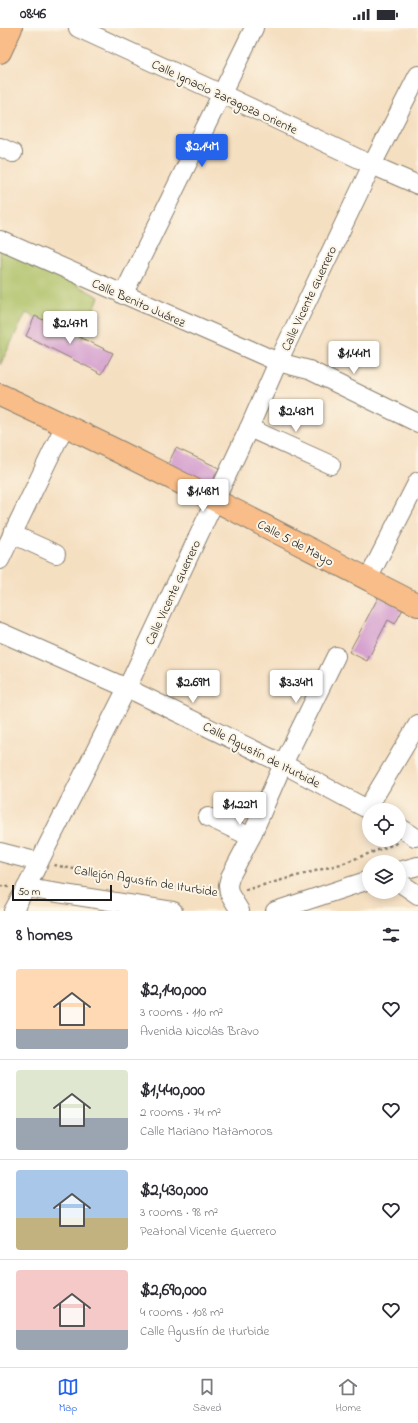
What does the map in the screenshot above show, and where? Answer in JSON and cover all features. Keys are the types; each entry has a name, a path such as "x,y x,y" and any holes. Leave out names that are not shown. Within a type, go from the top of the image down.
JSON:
{"main road":[{"path":"0,52 11,28"},
{"name":"Calle 5 de Mayo","path":"0,395 65,425 215,500 418,605"}],"street":[{"name":"Calle Ignacio Zaragoza Oriente","path":"78,28 418,185"},
{"path":"123,295 254,28"},
{"name":"Calle Vicente Guerrero","path":"13,911 127,688 249,428 278,362 372,165 418,75"},
{"name":"Calle Benito Juárez","path":"0,240 278,362 309,370 418,423"},
{"path":"0,560 65,425"},
{"path":"249,428 331,465"},
{"path":"368,579 418,480"},
{"path":"12,534 56,554"},
{"name":"Calle Agustín de Iturbide","path":"0,632 127,688 283,764 362,806"},
{"name":"Callejón Agustín de Iturbide","path":"240,911 229,893 228,885 230,877 251,837 283,764 336,656"},
{"path":"372,803 418,724"},
{"path":"208,817 251,837"},
{"path":"406,831 416,837"},
{"path":"0,852 38,862"},
{"path":"406,869 418,866"},
{"path":"275,911 362,882"},
{"path":"406,887 418,895"},
{"path":"26,888 173,911"}],"path":[{"path":"229,893 246,890 341,864 416,837"},
{"name":"Callejón Agustín de Iturbide","path":"38,862 134,881 210,893 229,893"}],"green space":[{"path":"0,248 40,265 99,297 82,340 26,313 0,365"}],"building":[{"path":"35,316 113,353 102,374 26,336"},
{"path":"176,448 219,468 210,486 167,466"},
{"path":"379,596 403,609 395,624 388,620 367,661 349,652"}]}
